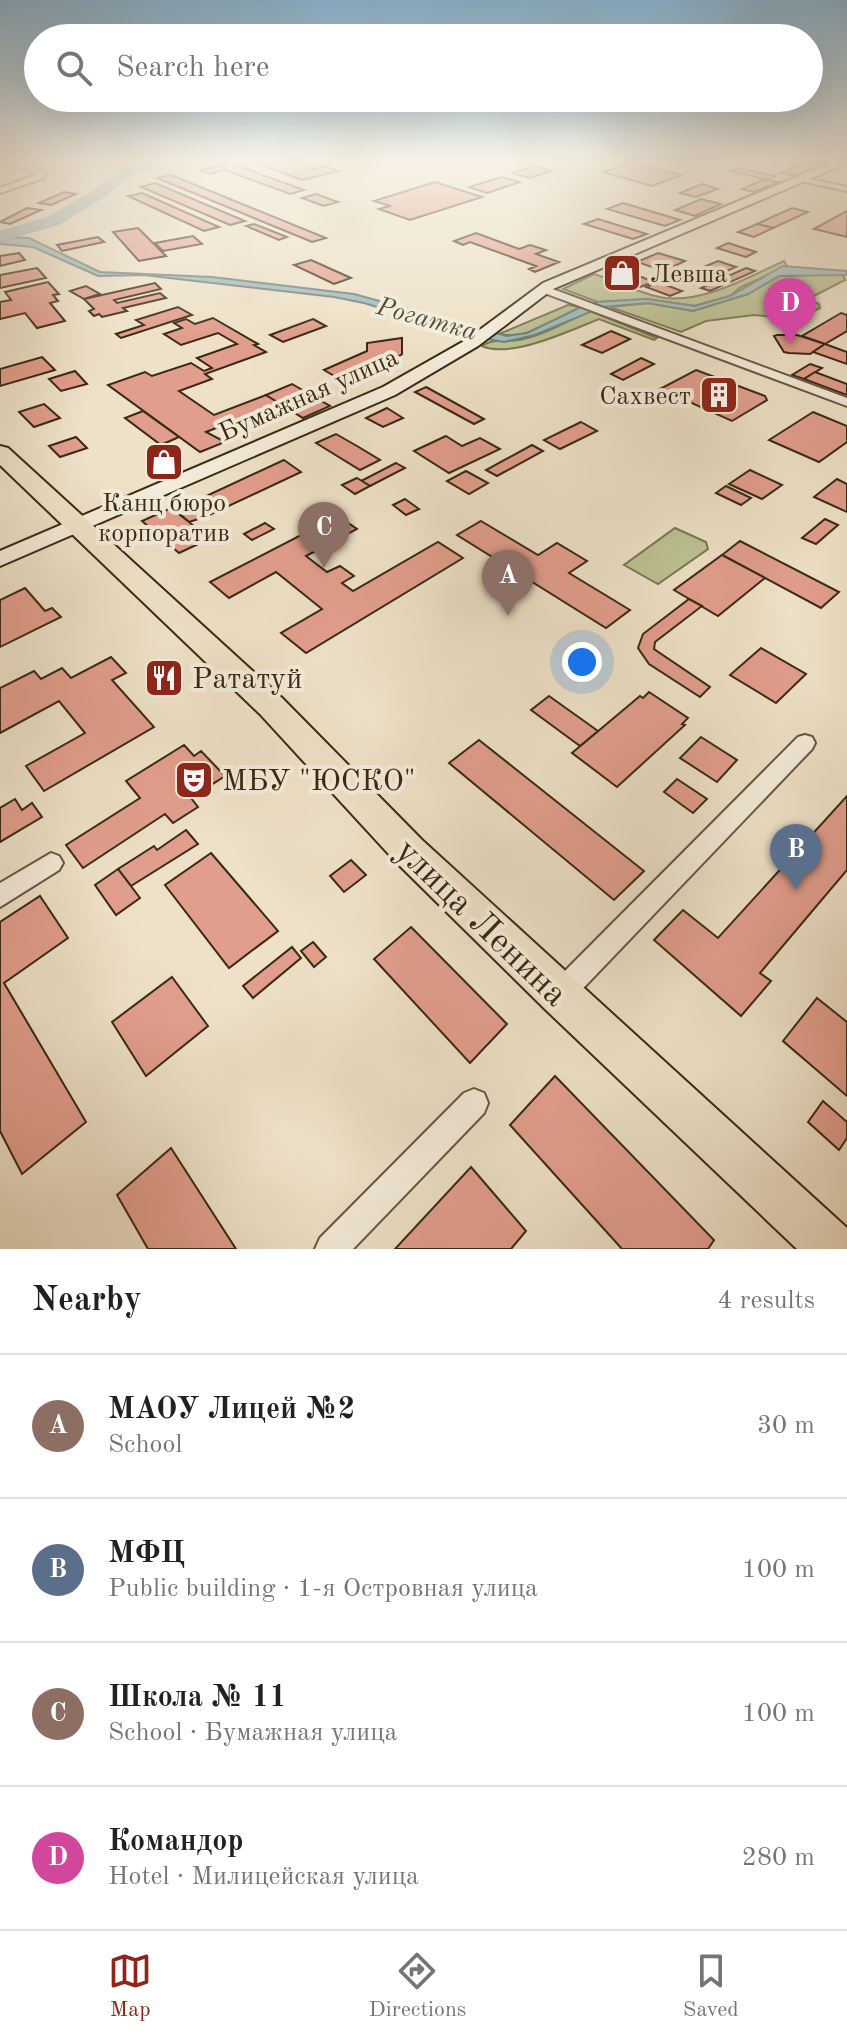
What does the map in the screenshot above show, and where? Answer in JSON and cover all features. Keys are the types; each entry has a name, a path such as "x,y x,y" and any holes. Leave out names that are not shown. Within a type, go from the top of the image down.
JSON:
{"main road":[{"name":"улица Ленина","path":"0,453 271,706 409,851 559,995 833,1249"}],"street":[{"name":"Бумажная улица","path":"0,559 389,391 472,343 543,289 710,218"},
{"path":"543,289 847,402"},
{"path":"559,995 805,743"},
{"path":"0,896 51,863"},
{"path":"331,1249 474,1103"}],"green space":[{"path":"784,261 787,266 741,287 730,296 694,306 647,299 598,302 563,289 594,274 647,294 681,298 727,287"},
{"path":"815,273 843,275 845,280 808,299 819,304 820,308 814,311 804,309 786,318 754,315 706,321 681,332 610,307 648,303 693,311 748,294 779,276"},
{"path":"568,305 580,307 530,332 499,334"},
{"path":"590,311 657,338 654,340 599,319 524,346 494,349 482,346 538,335"},
{"path":"675,528 706,542 708,549 658,584 624,565"}],"water":[{"name":"Рогатка","path":"0,237 29,238 100,272 212,277 354,294 507,336 527,333 598,302 647,299 695,306 730,296 783,266 847,271 847,275 779,276 748,294 693,311 648,303 602,307 535,335 504,342 470,336 364,303 334,297 143,275 98,276 33,247 0,244"}],"building":[{"path":"7,218 23,218 10,224 0,222"},
{"path":"176,218 199,218 219,227 204,231"},
{"path":"214,218 245,221 230,225"},
{"path":"255,218 277,218 326,238 312,242"},
{"path":"639,218 680,220 665,226"},
{"path":"769,218 794,218 773,228 757,224"},
{"path":"834,218 847,218 847,237 814,229"},
{"path":"598,219 647,234 633,239 584,224"},
{"path":"254,224 287,237 279,240 246,226"},
{"path":"757,224 773,228 754,237 738,232"},
{"path":"138,228 166,256 139,261 113,232"},
{"path":"476,233 519,249 530,245 546,250 536,254 559,262 535,272 529,269 536,266 470,242 463,245 454,241"},
{"path":"193,236 202,244 163,251 155,243"},
{"path":"98,237 104,242 62,251 57,245"},
{"path":"728,243 756,252 746,257 717,248"},
{"path":"19,253 25,260 0,266 0,256"},
{"path":"658,253 685,261 664,271 637,262"},
{"path":"311,260 351,278 334,284 294,265"},
{"path":"718,261 736,267 695,285 677,278"},
{"path":"37,268 46,278 0,288 0,275"},
{"path":"619,268 654,282 640,287 605,274"},
{"path":"746,268 755,271 710,291 701,288"},
{"path":"48,282 59,294 53,295 58,301 50,303 65,321 37,328 25,313 0,319 0,302 11,300 5,292"},
{"path":"658,282 682,291 670,296 646,287"},
{"path":"155,283 161,289 114,300 117,303 160,293 166,298 123,308 127,311 102,317 99,314 94,316 89,311 94,309 84,299"},
{"path":"86,286 100,294 84,299 70,291"},
{"path":"178,307 192,315 121,338 116,334 144,325 136,320"},
{"path":"841,313 847,315 847,331 825,344 802,336"},
{"path":"213,318 258,344 254,345 266,352 205,374 212,379 179,391 214,415 266,395 280,403 206,432 225,442 200,452 108,385 145,372 152,376 191,363 204,371 212,368 197,358 237,344 218,333 181,345 164,334 182,328 174,323 186,319 195,324"},
{"path":"313,319 326,326 283,342 270,335"},
{"path":"611,331 630,339 602,353 582,345"},
{"path":"797,335 825,344 810,354 789,353 784,352 774,336"},
{"path":"402,338 402,354 386,366 346,383 324,370 367,351 367,343"},
{"path":"825,344 847,352 847,364 813,352"},
{"path":"42,357 55,370 0,386 0,369"},
{"path":"641,358 654,364 623,380 611,374"},
{"path":"810,364 822,368 804,379 792,375"},
{"name":"Сахвест","path":"696,370 765,396 767,400 732,421 660,389"},
{"path":"75,371 87,384 61,391 49,379"},
{"path":"815,372 847,384 847,395 804,379"},
{"path":"292,384 330,406 303,418 266,395"},
{"path":"426,387 484,419 474,424 415,392"},
{"path":"44,404 60,418 34,427 19,412"},
{"path":"387,408 403,418 383,427 366,418"},
{"path":"143,411 179,437 161,445 125,418"},
{"path":"813,412 847,426 847,442 819,462 769,440"},
{"path":"581,422 597,431 560,449 544,440"},
{"path":"336,434 380,460 360,470 316,443"},
{"path":"446,436 462,446 480,438 500,449 449,473 414,451"},
{"path":"76,437 87,448 60,457 49,446"},
{"path":"532,445 543,451 497,476 486,470"},
{"path":"284,460 301,472 205,517 189,522 181,515 195,509 189,504"},
{"path":"396,463 405,468 370,486 361,481"},
{"path":"750,470 782,485 762,499 729,484"},
{"path":"466,471 488,483 469,494 447,481"},
{"path":"357,478 370,486 355,494 342,485"},
{"path":"837,479 847,484 847,512 814,497"},
{"path":"726,486 751,498 741,505 716,493"},
{"path":"405,499 419,509 406,515 393,505"},
{"path":"171,508 209,539 179,553 142,521"},
{"path":"338,516 357,529 306,556 327,572 340,566 354,576 342,583 353,591 438,542 463,558 306,653 281,633 322,609 276,572 229,598 210,582"},
{"path":"825,519 838,525 816,544 802,538"},
{"path":"481,521 538,555 557,543 587,561 569,573 630,610 606,628 457,535"},
{"path":"265,523 274,529 252,540 244,534"},
{"path":"740,541 839,592 821,608 722,555"},
{"path":"722,555 765,578 718,616 674,590"},
{"path":"25,588 45,611 52,608 61,617 0,647 0,600"},
{"path":"689,599 702,606 655,642 654,649 710,687 700,697 649,664 638,648 643,634"},
{"path":"761,648 806,674 776,703 730,675"},
{"path":"111,657 126,673 112,680 154,727 44,791 26,766 85,733 59,701 0,733 0,688 34,671 41,679 62,668 71,678"},
{"path":"164,664 182,683 167,692 149,673"},
{"path":"649,692 688,718 682,724 685,725 617,787 572,753 640,696 643,698"},
{"path":"549,696 598,731 580,746 531,710"},
{"path":"701,737 737,760 717,782 680,758"},
{"path":"479,740 644,871 614,900 449,763"},
{"name":"МБУ \"ЮСКО\"","path":"184,745 194,756 201,751 225,776 191,798 198,807 173,823 165,814 83,868 66,845 140,798 126,781"},
{"path":"677,779 707,799 693,813 664,792"},
{"path":"847,796 847,870 760,973 771,981 741,1016 654,940 683,910 718,938"},
{"path":"15,799 22,810 32,803 42,817 0,842 0,808"},
{"path":"186,830 198,844 131,886 118,869 154,846 157,850"},
{"path":"211,853 278,931 229,968 165,885"},
{"path":"351,860 366,875 344,892 330,876"},
{"path":"118,869 140,898 116,915 95,885"},
{"path":"40,896 68,938 4,983 86,1122 22,1174 0,1131 0,922"},
{"path":"411,927 507,1024 470,1063 374,959"},
{"path":"313,942 326,957 314,967 301,951"},
{"path":"292,947 301,958 253,998 243,986"},
{"path":"172,977 208,1026 146,1076 112,1022"},
{"path":"817,998 847,1022 847,1096 783,1041"},
{"path":"555,1076 714,1240 708,1249 622,1249 510,1125"},
{"path":"823,1101 847,1122 847,1138 839,1150 808,1122"},
{"path":"171,1148 236,1249 148,1249 117,1195"},
{"path":"471,1167 526,1231 511,1249 395,1249"}],"waterway":[{"path":"0,237 58,218"}],"place":[{"name":"Левша","path":"622,273"},
{"name":"Командор","path":"790,344"},
{"name":"Сахвест","path":"719,395"},
{"name":"Канц бюро корпоратив","path":"164,462"},
{"name":"Школа № 11","path":"324,568"},
{"name":"МАОУ Лицей №2","path":"508,616"},
{"name":"Рататуй","path":"164,678"},
{"name":"МБУ \"ЮСКО\"","path":"194,780"},
{"name":"МФЦ","path":"796,890"}]}
